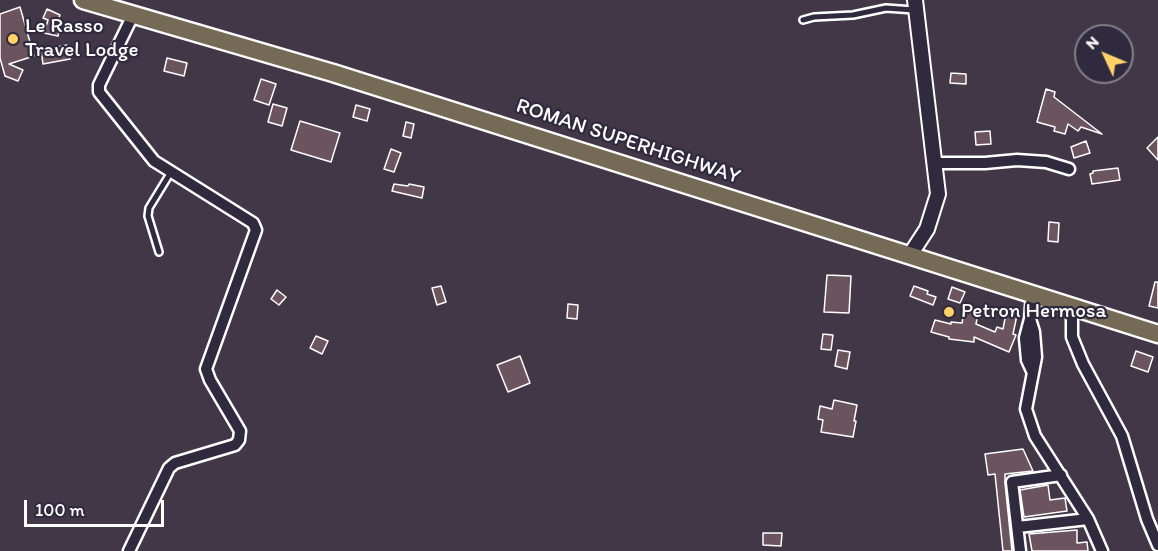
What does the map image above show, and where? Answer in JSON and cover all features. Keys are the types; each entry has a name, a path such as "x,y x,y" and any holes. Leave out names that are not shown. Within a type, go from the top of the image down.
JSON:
{"main road":[{"name":"ROMAN SUPERHIGHWAY","path":"83,0 333,73 1072,308 1158,333"}],"street":[{"path":"910,255 933,216 938,194 916,5"},
{"path":"129,551 169,468 175,463 235,445 240,440 240,431 206,369 256,230 253,223 154,161 99,92 99,85 133,15"},
{"path":"935,163 985,163 1017,160 1046,162 1069,169"},
{"path":"1032,294 1030,319 1034,332 1036,357 1026,409 1035,436 1088,519 1102,551"},
{"path":"1072,308 1072,337 1083,364 1122,436 1147,519 1158,545"},
{"path":"1020,551 1012,482 1061,475"},
{"path":"1018,527 1088,519"}],"lane":[{"path":"803,20 916,5"},
{"path":"159,252 148,216 149,208 171,172"}],"building":[{"path":"20,7 34,56 9,64 23,70 18,81 5,76 0,58 0,14"},
{"path":"47,9 60,15 56,26 60,27 58,36 44,33 48,20 43,18"},
{"path":"67,45 70,59 43,64 41,50"},
{"path":"167,58 187,63 184,76 164,71"},
{"path":"951,73 966,74 966,84 950,83"},
{"path":"261,79 276,84 269,105 254,100"},
{"path":"1046,89 1055,92 1054,97 1102,134 1081,127 1078,131 1068,124 1065,134 1054,131 1055,127 1037,122"},
{"path":"273,104 287,108 282,126 268,122"},
{"path":"356,105 370,109 367,121 353,117"},
{"path":"300,121 340,133 331,162 291,150"},
{"path":"406,122 414,124 411,138 403,136"},
{"path":"990,131 991,144 976,145 975,132"},
{"path":"1158,137 1158,160 1147,148"},
{"path":"1086,141 1090,153 1074,158 1071,147"},
{"path":"391,149 401,153 394,172 384,169"},
{"path":"1118,168 1120,180 1092,184 1090,174 1093,171"},
{"path":"394,184 424,187 422,198 392,191"},
{"path":"1049,222 1059,223 1058,242 1048,241"},
{"path":"827,275 851,276 849,313 824,312"},
{"path":"1155,282 1158,282 1158,308 1149,306"},
{"path":"441,286 446,302 437,305 432,288"},
{"path":"914,286 936,297 933,305 910,296"},
{"path":"952,287 965,292 960,303 948,299"},
{"path":"277,290 286,297 279,305 271,299"},
{"path":"568,304 578,305 577,319 567,318"},
{"path":"964,312 978,314 976,324 995,332 997,327 1003,329 1006,313 1017,315 1013,334 1016,335 1009,352 974,337 974,342 949,339 949,337 931,332 935,320 951,324 951,322 962,323"},
{"path":"823,334 833,335 831,350 821,349"},
{"path":"316,336 328,341 322,354 310,348"},
{"path":"838,350 850,352 847,369 835,366"},
{"path":"1136,351 1153,357 1148,372 1131,366"},
{"path":"520,356 530,383 508,392 497,365"},
{"path":"834,400 857,405 853,437 821,432 823,420 818,419 820,406 832,409"},
{"path":"1023,449 1033,471 1005,474 1012,551 1003,551 995,474 988,475 985,454"},
{"path":"1048,485 1050,500 1065,498 1067,511 1024,517 1020,490"},
{"path":"1077,530 1077,543 1087,542 1088,551 1032,551 1029,534"},
{"path":"763,533 782,533 781,546 763,545"}],"place":[{"name":"Le Rasso Travel Lodge","path":"13,39"},
{"name":"Petron Hermosa","path":"949,312"}]}
